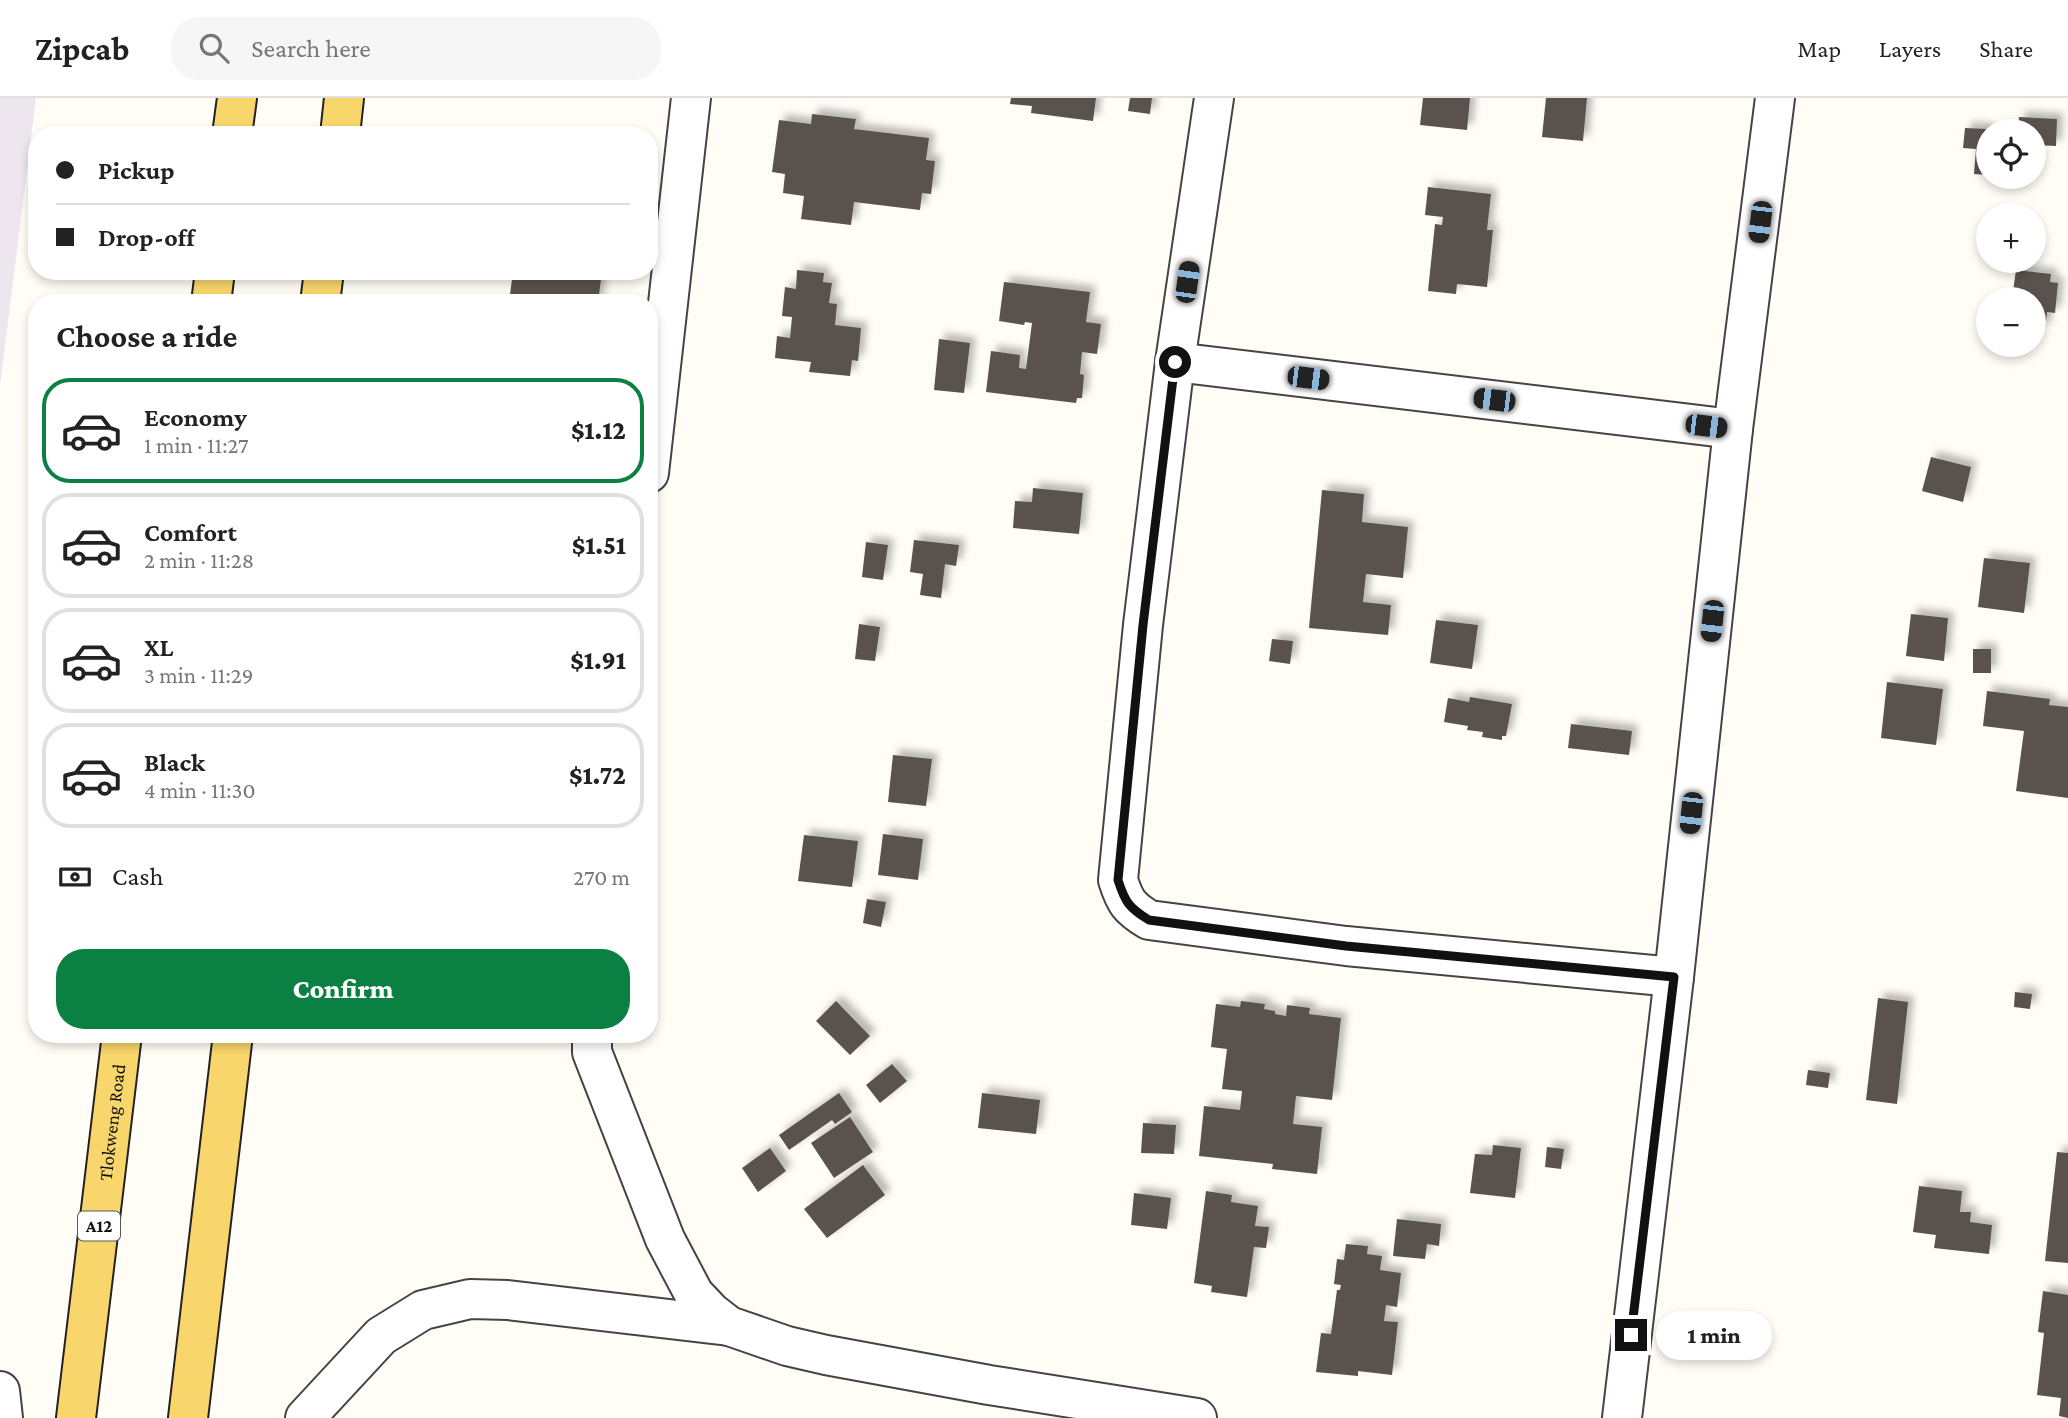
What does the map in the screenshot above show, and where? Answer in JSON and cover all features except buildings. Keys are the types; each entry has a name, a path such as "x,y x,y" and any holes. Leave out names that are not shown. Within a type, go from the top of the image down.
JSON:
{"main road":[{"path":"233,126 237,98"},
{"path":"341,126 344,98"},
{"name":"Tlokweng Road","path":"76,1418 121,1043"},
{"path":"188,1418 232,1043"}],"street":[{"path":"658,393 691,98"},
{"path":"1214,98 1175,362 1143,625 1118,880 1124,899 1132,911 1149,920 1346,946 1674,977"},
{"path":"1622,1418 1674,977 1733,429 1775,98"},
{"path":"1175,362 1733,429"},
{"path":"592,1043 592,1052 665,1239 694,1294 729,1326"},
{"path":"305,1418 382,1336 423,1310 470,1299 508,1300 729,1326 788,1346 826,1354 989,1385 1197,1418"},
{"path":"0,1391 3,1418"}],"shaded area":[{"path":"0,98 36,98 32,126 28,126 28,162 0,386"}],"route":[{"path":"1175,362 1143,625 1118,880 1124,899 1132,911 1149,920 1346,946 1674,977 1631,1335"}]}
